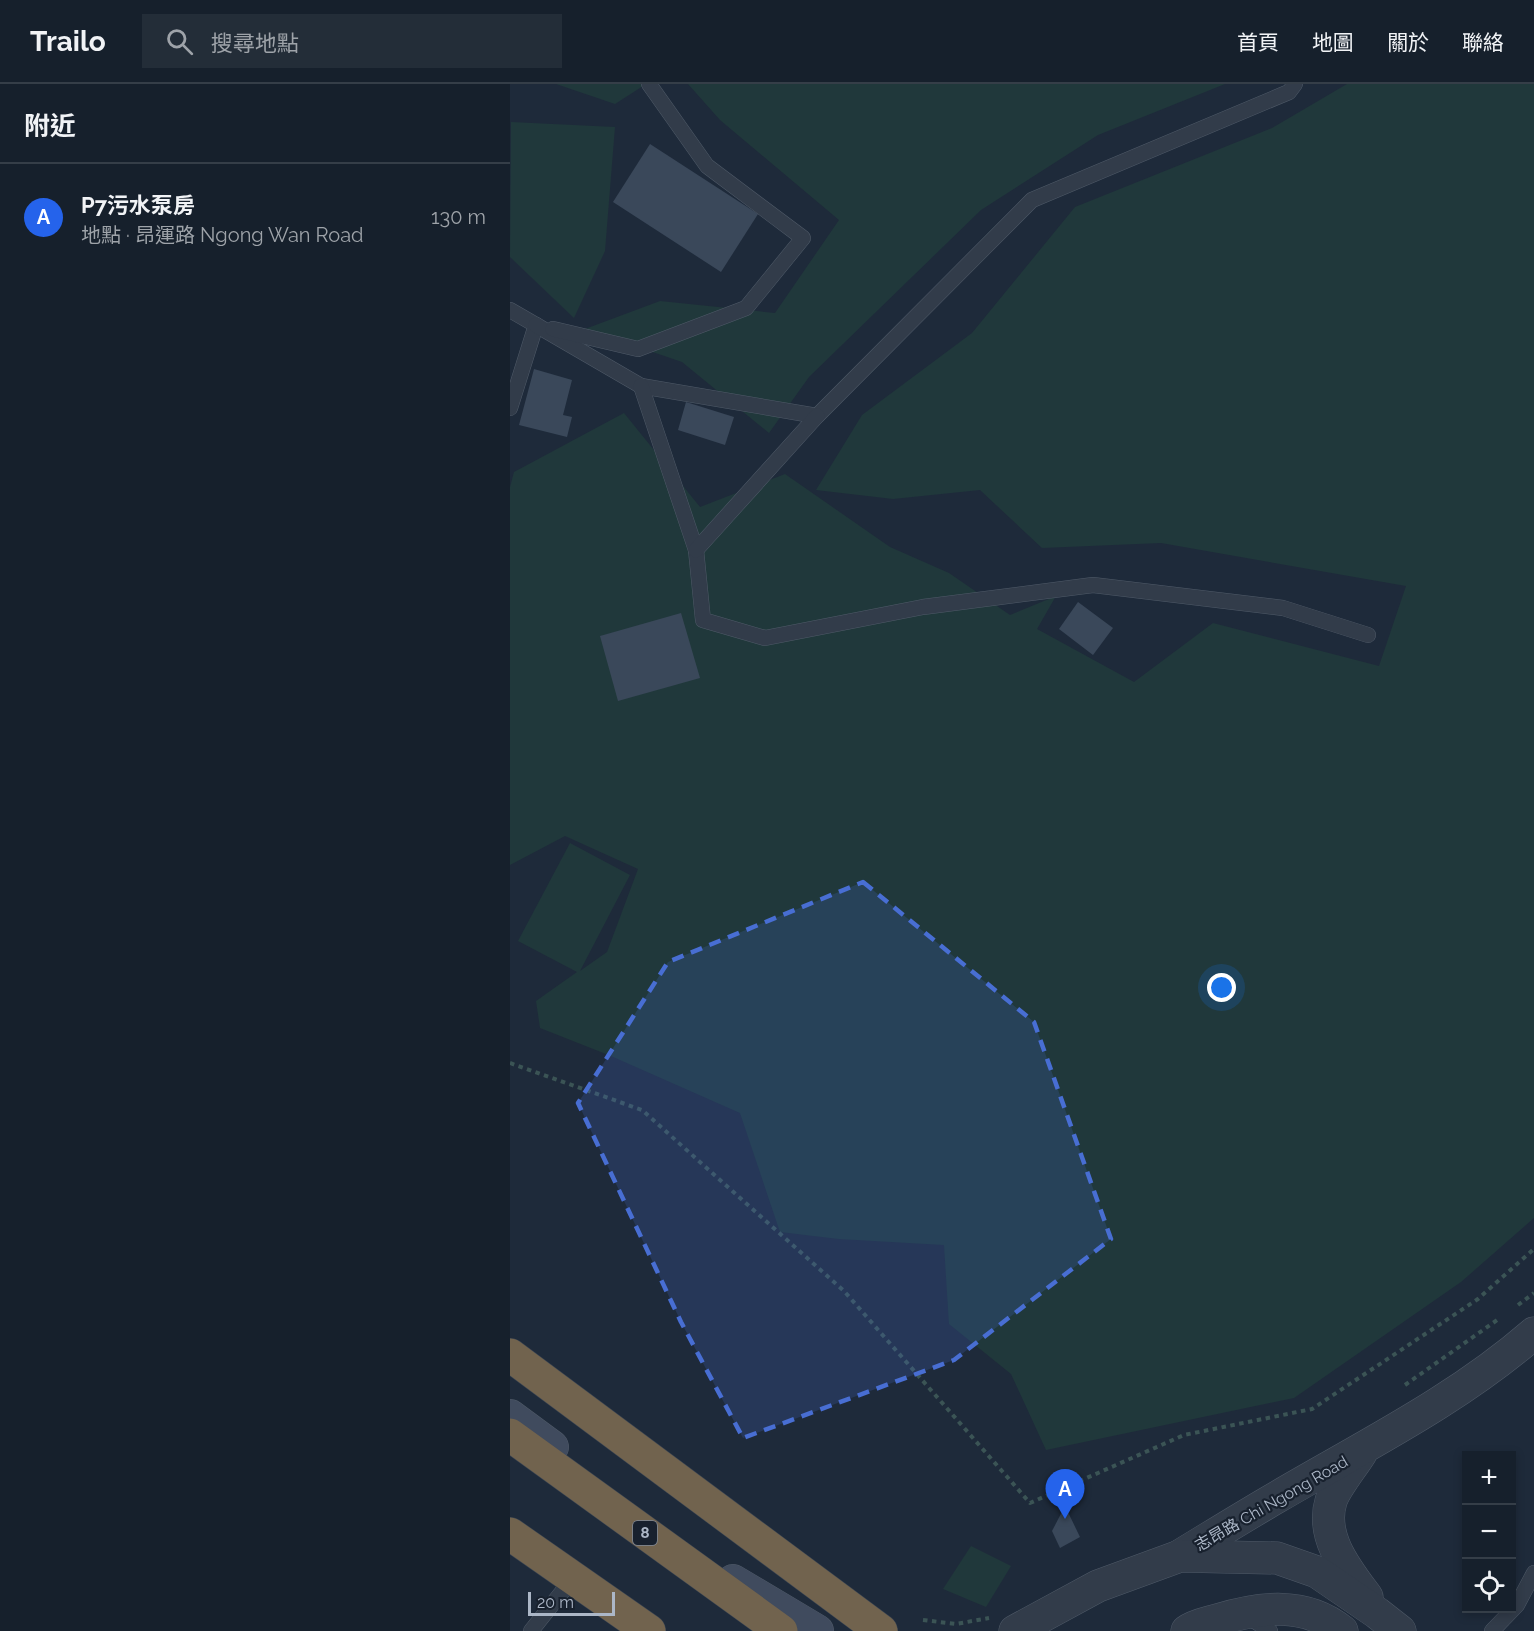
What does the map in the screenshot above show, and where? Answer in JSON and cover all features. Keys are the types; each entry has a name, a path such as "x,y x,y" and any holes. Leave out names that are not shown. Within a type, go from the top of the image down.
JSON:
{"highway":[{"path":"510,1355 881,1631"},
{"name":"8","path":"510,1435 781,1631"},
{"path":"510,1534 649,1631"}],"street":[{"name":"志昂路 Chi Ngong Road","path":"1180,1556 1459,1391 1534,1333"},
{"path":"510,1416 731,1580 817,1631"},
{"name":"志昂路 Chi Ngong Road","path":"1362,1450 1331,1500 1328,1526 1342,1562 1389,1622"},
{"path":"510,1547 622,1631"},
{"path":"1005,1624 1180,1556 1277,1558 1317,1572 1389,1622"},
{"path":"1187,1631 1242,1612 1289,1608 1331,1622 1342,1631"}],"lane":[{"path":"536,325 638,349 746,308 803,238 707,166 650,84"},
{"path":"696,550 817,416 1032,200 1289,92 1295,84"},
{"path":"510,309 641,386 817,416"},
{"path":"510,408 536,325"},
{"path":"641,386 696,550 703,620 765,638 923,608 1093,585 1283,608 1368,635"},
{"path":"1492,1631 1517,1605 1534,1573"},
{"path":"531,1631 566,1587"},
{"path":"1242,1612 1270,1631"}],"path":[{"path":"510,1063 642,1110 844,1291 1030,1503 1185,1435 1312,1409 1479,1299 1534,1249"},
{"path":"1514,1308 1534,1293"},
{"path":"1398,1390 1506,1314"},
{"path":"923,1620 957,1624 1005,1624"}],"highlighted area":[{"path":"863,882 1034,1022 1111,1239 954,1360 743,1438 681,1322 578,1103 668,962"}],"green space":[{"path":"556,84 641,84 643,86 615,104"},
{"path":"688,84 1225,84 1098,135 981,210 809,377 769,433 682,362 585,329 660,301 775,313 839,220 720,120"},
{"path":"1347,84 1534,84 1534,1218 1461,1282 1294,1398 1046,1450 1011,1374 949,1324 944,1245 839,1239 780,1232 740,1113 611,1056 540,1028 536,1001 577,972 518,941 570,843 630,875 580,971 607,952 638,869 565,836 510,865 510,487 514,472 624,413 700,507 785,474 890,547 949,573 1010,615 1056,596 1037,629 1134,682 1213,623 1379,666 1406,586 1161,543 1042,548 980,490 893,499 816,490 862,415 972,333 1075,207 1272,128"},
{"path":"511,122 615,127 605,251 574,318 510,257"},
{"path":"971,1546 1011,1566 986,1607 943,1589"}],"building":[{"path":"650,144 758,214 721,272 613,202"},
{"path":"534,369 572,380 563,415 572,417 567,437 519,425"},
{"path":"686,402 734,417 725,445 678,430"},
{"path":"1078,602 1113,628 1093,655 1059,629"},
{"path":"681,613 700,678 618,701 600,636"},
{"path":"1065,1506 1080,1537 1060,1548 1052,1531"}],"place":[{"name":"P7污水泵房","path":"1065,1519"}]}
